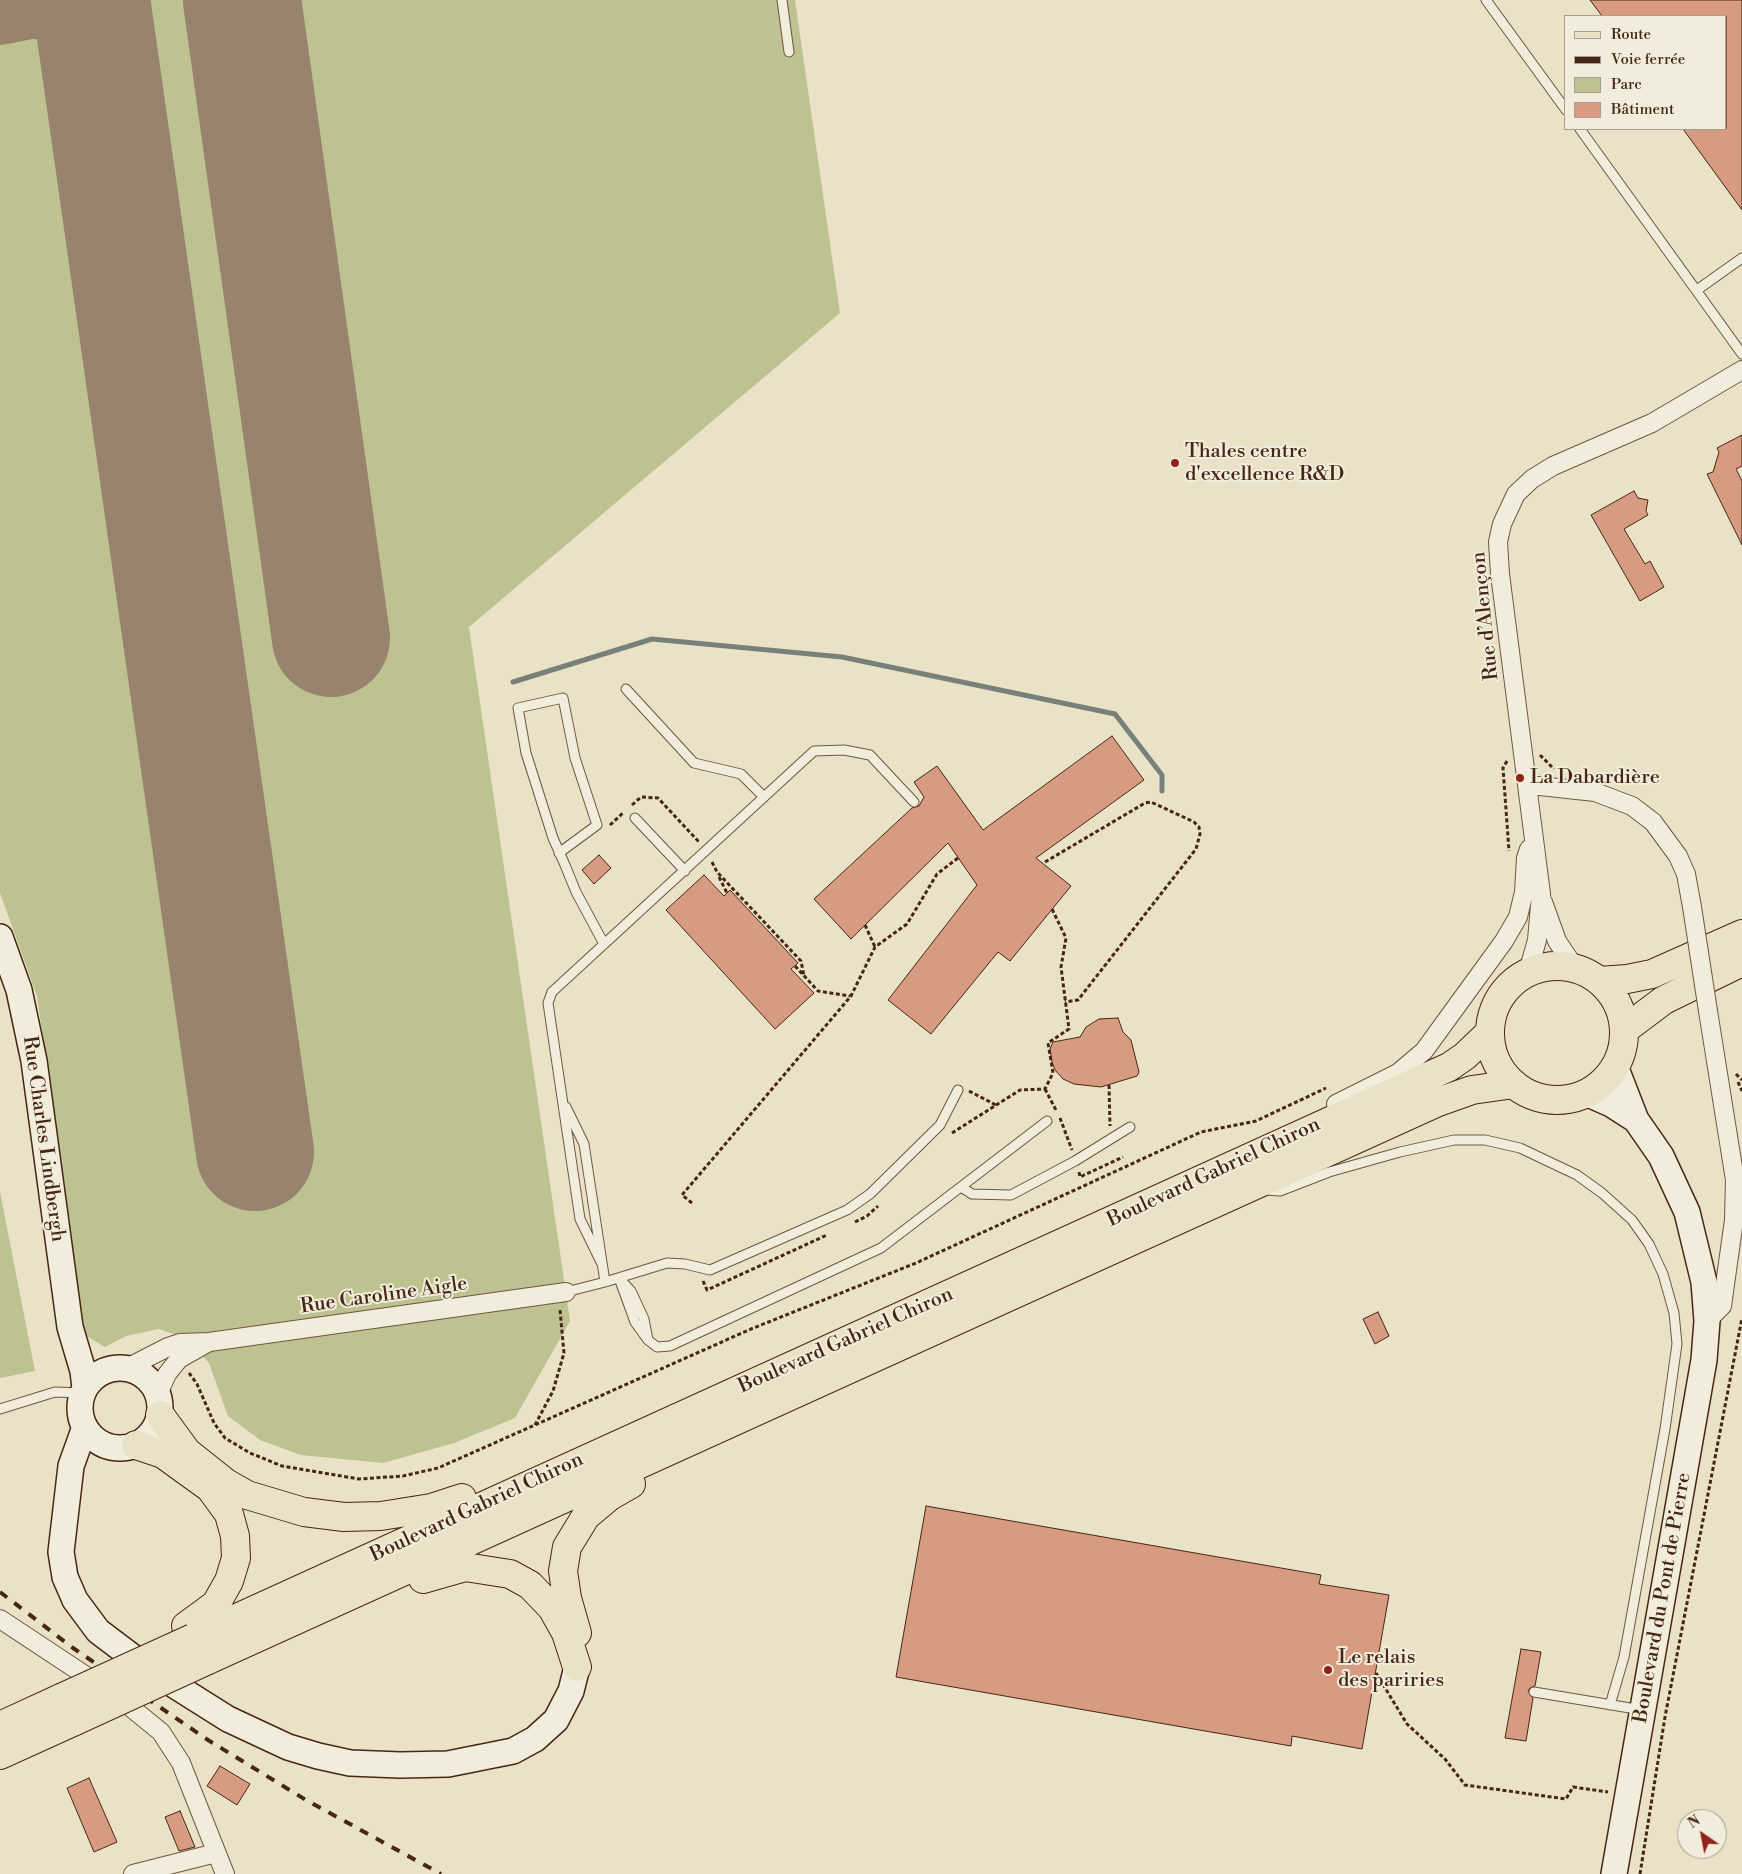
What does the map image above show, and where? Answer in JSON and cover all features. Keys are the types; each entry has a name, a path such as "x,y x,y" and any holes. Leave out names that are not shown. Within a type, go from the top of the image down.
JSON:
{"main road":[{"path":"1599,981 1627,979 1652,974 1742,934"},
{"path":"1624,1030 1664,1000 1742,962"},
{"path":"1543,967 1575,968 1599,981 1612,995 1621,1012 1624,1030 1620,1055 1615,1066 1603,1082 1586,1093 1568,1099 1549,1100 1530,1094 1514,1084 1496,1060 1490,1032 1493,1013 1501,997 1513,983 1528,972 1543,967"},
{"name":"Boulevard Gabriel Chiron","path":"189,1632 874,1329 1302,1132 1449,1067 1465,1056 1490,1032"},
{"name":"Boulevard Gabriel Chiron","path":"0,1755 1438,1102 1472,1090 1514,1084"},
{"path":"159,1404 188,1452 226,1483 247,1495 304,1512 344,1517 407,1514 431,1508 525,1474 547,1475"},
{"path":"577,1667 577,1632 567,1598 563,1570 567,1547 586,1516 610,1496 670,1463 698,1439"},
{"path":"0,1726 61,1698 189,1632 216,1604 229,1581 236,1558 236,1536 229,1514 210,1488 163,1454 136,1445"},
{"path":"254,1640 311,1625 427,1578 465,1567 510,1574 530,1585 552,1608 561,1625 577,1667"}],"street":[{"name":"Rue d’Alençon","path":"1541,894 1500,574 1498,542 1507,510 1516,494 1527,484 1554,466 1652,423 1742,370"},
{"path":"1527,786 1595,792 1632,806 1653,822 1678,856 1686,874 1735,1180 1734,1220 1722,1306 1707,1321"},
{"path":"1302,1132 1325,1110 1398,1073 1424,1051 1504,942 1518,917 1524,892 1526,858 1533,837"},
{"path":"1541,894 1557,941 1575,968"},
{"path":"1528,972 1538,940 1541,894"},
{"name":"Rue Charles Lindbergh","path":"0,937 19,990 34,1061 70,1327 84,1391"},
{"path":"1615,1066 1636,1120"},
{"path":"1586,1093 1611,1104 1636,1120"},
{"name":"Boulevard du Pont de Pierre","path":"1614,1874 1641,1798 1643,1710 1704,1360 1707,1321 1704,1282 1687,1212 1661,1156 1636,1120"},
{"name":"Rue Caroline Aigle","path":"119,1368 174,1345 209,1342 562,1293"},
{"name":"Rue Caroline Aigle","path":"159,1404 167,1374 179,1360 209,1342"},
{"path":"75,1344 85,1354 146,1377 159,1404 156,1427 148,1438 126,1448 107,1446 94,1438 85,1427 80,1411 84,1391 101,1373 119,1368"},
{"path":"85,1427 70,1466 69,1488 63,1517 61,1564 75,1600 98,1631 147,1668 228,1719 288,1747 350,1763 448,1764 514,1751 535,1739 556,1720 571,1691 577,1667"},
{"path":"69,1488 80,1470 92,1456 107,1446"},
{"path":"0,1619 118,1697 161,1732 181,1763 225,1874"},
{"path":"133,1874 216,1853"}],"lane":[{"path":"782,0 789,52"},
{"path":"1486,0 1564,107"},
{"path":"1581,130 1742,354"},
{"path":"1697,290 1742,258"},
{"path":"626,689 694,763 741,774 764,797"},
{"path":"560,853 597,824 575,758 563,698 518,708 526,753 560,853 576,892 604,944"},
{"path":"601,1262 580,1219 548,1002 552,992 814,751 844,750 870,755 914,802"},
{"path":"635,818 685,871"},
{"path":"562,1293 668,1263 685,1264 710,1270 847,1210 870,1194 935,1130 958,1090"},
{"path":"562,1100 584,1144 605,1282"},
{"path":"619,1278 632,1291 644,1319 648,1340 657,1347 670,1346 684,1341 724,1319 881,1248 1047,1121"},
{"path":"961,1186 972,1194 1011,1195 1075,1161 1130,1127"},
{"path":"1246,1189 1280,1191 1329,1172 1400,1152 1454,1140 1486,1140 1520,1148 1577,1175 1602,1193 1632,1220 1645,1238 1664,1274 1674,1313 1677,1344 1665,1429 1624,1657 1610,1705"},
{"path":"0,1409 55,1392 84,1391"},
{"path":"1534,1692 1643,1710"}],"path":[{"path":"1044,862 1145,803 1151,802 1194,822 1199,827 1200,834 1196,849 1078,1000 1065,1002"},
{"path":"692,1203 682,1195 851,996 876,947 908,924 937,874 958,858"},
{"path":"717,872 727,893"},
{"path":"865,925 876,947"},
{"path":"795,966 818,991 851,996"},
{"path":"1109,1085 1110,1139"},
{"path":"1045,1089 1066,1128 1080,1177 1124,1156"},
{"path":"958,1090 968,1090 996,1105"},
{"path":"179,1360 197,1384 206,1409 225,1438 250,1453 282,1466 326,1475 359,1479 403,1476 438,1468 534,1426 553,1391 564,1353 562,1293"},
{"path":"1640,1874 1641,1798 1665,1717 1742,1318"},
{"path":"1376,1673 1407,1724 1445,1759 1465,1786 1566,1798 1573,1787 1641,1798"}],"green space":[{"path":"0,0 795,0 840,313 469,627 570,1321 515,1418 454,1443 383,1463 301,1455 260,1440 228,1416 209,1363 187,1339 159,1329 126,1336 105,1347 85,1335 37,996 0,893"},
{"path":"0,1192 35,1371 0,1378"}],"building":[{"path":"1590,0 1742,0 1742,210 1684,130 1727,130 1727,15 1601,15"},
{"path":"1742,435 1742,466 1736,469 1742,481 1742,545 1707,474 1713,472 1719,452 1717,448"},
{"path":"1634,491 1638,498 1648,500 1646,511 1648,515 1624,529 1645,564 1650,561 1664,587 1640,601 1591,515"},
{"path":"1112,736 1144,780 1036,858 1071,886 1010,961 998,952 931,1034 888,1000 977,885 948,843 851,939 814,899 912,808 919,806 924,797 914,782 937,766 983,830"},
{"path":"599,855 611,868 594,884 582,870"},
{"path":"704,875 724,896 730,890 798,963 791,969 814,993 775,1029 666,910"},
{"path":"1118,1018 1123,1032 1131,1040 1139,1072 1137,1076 1101,1087 1074,1084 1063,1079 1055,1070 1052,1062 1050,1049 1053,1042 1080,1037 1086,1027 1099,1019"},
{"path":"1378,1312 1389,1336 1375,1344 1363,1319"},
{"path":"926,1506 1321,1575 1319,1584 1389,1595 1362,1749 1292,1736 1291,1746 896,1677"},
{"path":"1521,1649 1541,1652 1535,1686 1528,1691 1533,1698 1526,1741 1505,1738"},
{"path":"220,1766 250,1784 237,1805 207,1786"},
{"path":"89,1778 117,1842 94,1852 67,1788"},
{"path":"180,1811 195,1847 179,1851 165,1817"}],"waterway":[{"path":"513,682 652,639 842,657 1115,714 1162,775 1162,791"}],"taxiway":[{"path":"0,21 51,11 66,1"},
{"path":"37,15 60,19 79,29 89,40 101,67"}],"runway":[{"path":"91,0 255,1152"},
{"path":"242,0 331,638"}],"railway":[{"path":"0,1592 73,1648 208,1740 306,1800 441,1874"}],"place":[{"name":"Thales centre d'excellence R&D","path":"1175,463"},
{"name":"La Dabardière","path":"1520,778"},
{"name":"Le relais des pariries","path":"1328,1670"}]}
